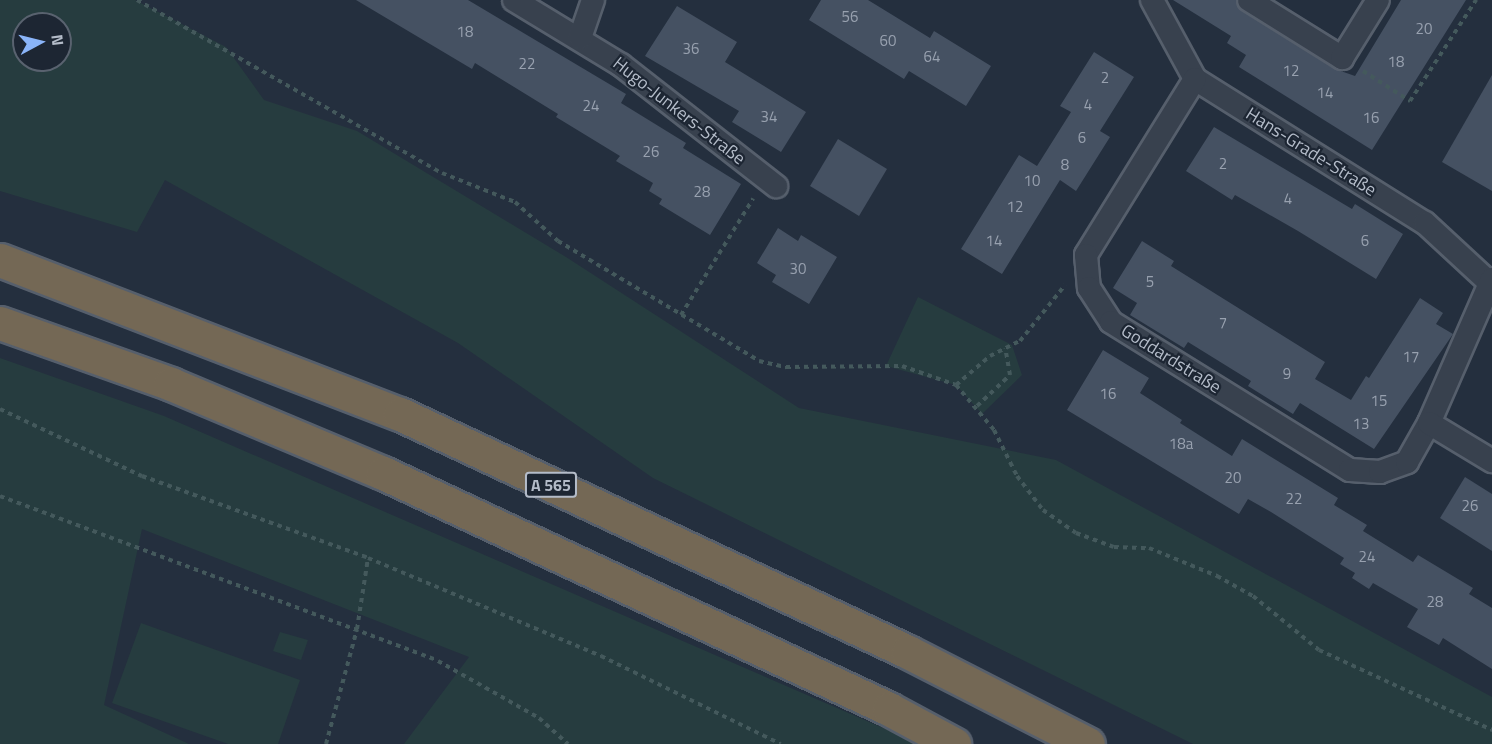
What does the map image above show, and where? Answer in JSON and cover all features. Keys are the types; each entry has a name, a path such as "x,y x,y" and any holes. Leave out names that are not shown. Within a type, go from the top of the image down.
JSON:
{"highway":[{"name":"A 565","path":"0,260 400,414 908,652 1088,744"},
{"path":"0,323 171,384 383,474 878,704 954,744"}],"street":[{"name":"Hugo-Junkers-Straße","path":"514,0 621,64 771,182"},
{"path":"580,38 593,0"},
{"name":"Hans-Grade-Straße","path":"1152,0 1195,79 1425,223 1491,283"},
{"path":"1249,0 1342,58 1373,2"},
{"path":"1086,255 1195,79"},
{"name":"Goddardstraße","path":"1086,255 1089,288 1111,322 1350,470 1380,472 1407,462 1429,423 1491,283"},
{"path":"1429,423 1492,461"}],"path":[{"path":"136,0 442,173 514,202 558,241 759,361 786,367 902,366 956,385 977,406 1017,476 1037,501 1076,533 1114,547 1149,548 1217,576 1253,596 1318,650 1492,730"},
{"path":"1342,58 1410,101 1476,0"},
{"path":"681,316 771,182"},
{"path":"956,385 1005,348 1020,341 1086,255"},
{"path":"977,406 1010,375 1005,348"},
{"path":"0,409 142,476 368,558 601,656 781,744"},
{"path":"0,496 438,661 539,718 568,744"},
{"path":"326,744 357,629 368,558"}],"green space":[{"path":"0,0 135,0 226,47 264,100 357,131 566,257 799,408 1056,460 1492,697 1492,744 1193,744 653,478 458,343 165,180 137,232 0,191"},
{"path":"918,297 1012,345 1022,375 982,414 956,385 886,366"},
{"path":"0,358 164,416 920,744 404,744 469,657 142,529 104,705 189,744 0,744"},
{"path":"141,623 300,680 278,744 228,744 112,703"},
{"path":"280,632 308,640 301,660 273,651"}],"building":[{"path":"356,0 468,0 626,94 621,103 686,143 683,148 741,184 710,235 659,204 662,199 649,191 653,183 616,161 620,156 556,117 558,114 475,63 472,69"},
{"path":"821,0 868,0 930,38 934,31 991,66 966,106 909,71 904,79 809,20"},
{"path":"1173,0 1236,0 1242,11 1335,69 1355,76 1401,0 1466,0 1372,150 1239,67 1246,55 1227,43 1231,36"},
{"path":"677,6 737,42 725,62 806,112 781,152 732,122 739,111 645,56"},
{"path":"1094,52 1134,77 1100,131 1110,137 1076,191 1060,180 1002,274 961,249 1019,155 1037,166 1071,112 1060,106"},
{"path":"1492,75 1492,191 1442,162"},
{"path":"1214,127 1352,209 1355,204 1403,234 1376,279 1235,195 1232,200 1186,171"},
{"path":"838,139 887,169 859,216 810,186"},
{"path":"778,228 798,241 801,235 837,257 809,304 772,282 776,275 757,263"},
{"path":"1142,241 1174,261 1171,266 1325,362 1315,379 1351,400 1366,376 1369,378 1420,298 1443,313 1436,324 1453,334 1374,449 1300,403 1293,414 1248,386 1251,381 1188,342 1184,348 1130,315 1137,303 1113,288"},
{"path":"1103,350 1149,378 1140,393 1182,420 1180,423 1232,456 1242,439 1338,498 1334,505 1367,525 1363,531 1413,562 1418,555 1473,588 1469,594 1492,608 1492,669 1443,638 1439,645 1407,627 1418,609 1373,583 1369,589 1352,578 1355,573 1340,564 1344,558 1271,512 1248,499 1239,514 1067,410"},
{"path":"1465,477 1492,494 1492,551 1440,518"}]}
